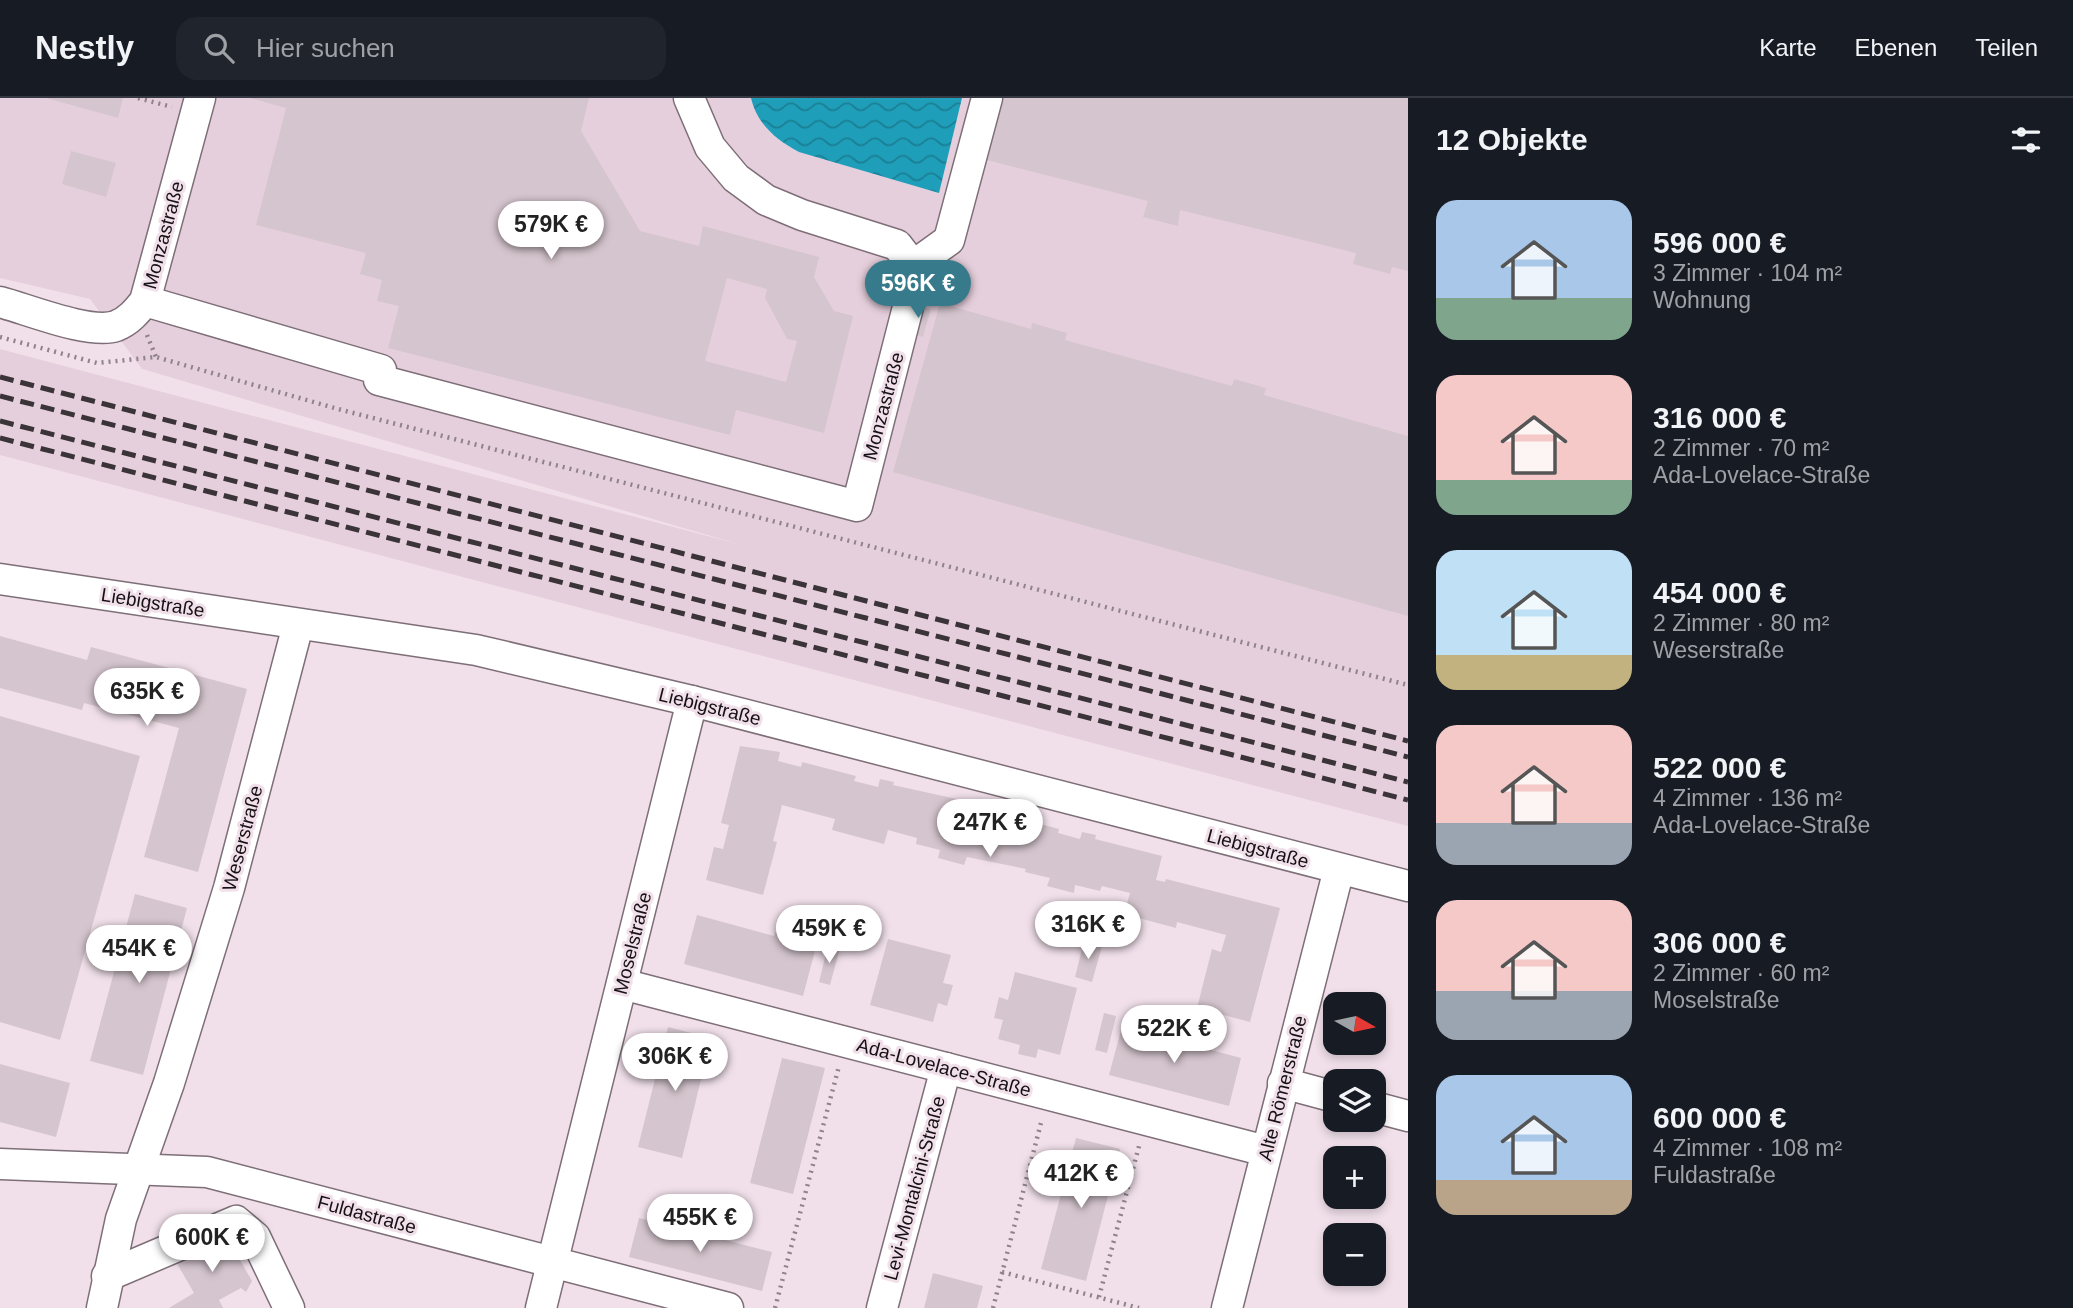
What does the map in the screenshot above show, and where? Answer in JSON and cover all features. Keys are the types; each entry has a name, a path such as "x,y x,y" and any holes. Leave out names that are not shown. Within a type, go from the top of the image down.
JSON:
{"street":[{"name":"Monzastraße","path":"0,302 77,324 114,327 137,312 145,301 200,98"},
{"path":"689,98 710,147 736,178 766,200 802,215 898,245 913,266 949,240 988,98"},
{"name":"Monzastraße","path":"145,301 381,370 379,380 857,506 909,303 913,266"},
{"name":"Liebigstraße","path":"0,579 476,650 692,701 1408,886"},
{"name":"Weserstraße","path":"102,1308 107,1276 139,1167 169,1083 229,888 298,625"},
{"name":"Moselstraße","path":"541,1308 692,701"},
{"name":"Alte Römerstraße","path":"1227,1308 1339,869"},
{"name":"Ada-Lovelace-Straße","path":"622,984 1266,1151"},
{"name":"Levi-Montalcini-Straße","path":"882,1308 946,1068"},
{"path":"1283,1083 1323,1094"},
{"path":"1386,1110 1408,1116"},
{"path":"0,1164 139,1167"},
{"name":"Fuldastraße","path":"139,1167 207,1172 728,1308"},
{"path":"107,1276 236,1221 255,1237 289,1308"}],"path":[{"path":"0,337 97,363 156,357 338,409 1408,685"},
{"path":"775,1308 846,1042"},
{"path":"993,1308 1049,1095"},
{"path":"1099,1297 1146,1120"},
{"path":"1002,1272 1139,1308"}],"shaded area":[{"path":"0,98 1408,98 1408,826 0,455 0,349 738,544 142,369 90,299 0,278"}],"water":[{"path":"751,98 962,98 939,193 799,152 769,130 758,116"}],"building":[{"path":"46,98 123,98 118,118"},
{"path":"250,98 589,98 581,131 640,231 699,246 703,226 819,257 814,277 834,311 853,316 824,433 736,410 730,435 388,348 399,306 377,301 382,280 360,274 366,253 256,225 286,108","holes":["727,278 767,289 765,298 787,339 797,341 786,382 705,361"]},
{"path":"1001,98 1408,98 1408,271 1392,267 1390,274 1353,264 1356,253 1180,210 1178,226 1143,217 1148,201 983,159"},
{"path":"71,151 116,163 106,197 62,184"},
{"path":"940,303 1031,329 1032,323 1067,333 1065,340 1232,386 1234,379 1266,388 1264,395 1408,436 1408,616 893,472"},
{"path":"914,304 931,309 923,337 905,331"},
{"path":"0,636 87,660 91,647 247,689 198,872 144,857 179,728 84,703 82,710 0,688"},
{"path":"0,716 140,756 60,1040 0,1022"},
{"path":"740,746 780,752 778,761 801,767 802,762 856,776 854,781 878,787 880,779 894,782 893,785 961,800 960,808 982,814 984,809 1059,829 1058,833 1080,839 1082,832 1096,835 1095,839 1162,856 1156,880 1165,882 1166,879 1280,908 1250,1022 1197,1008 1212,949 1221,952 1226,935 1177,922 1176,928 1124,914 1130,893 1102,886 1100,891 1075,885 1074,893 1047,886 1050,878 1025,872 1026,869 967,857 964,865 938,858 940,850 916,844 917,838 888,830 884,844 832,830 835,819 782,805 773,841 777,842 763,895 706,880 714,847 723,849 729,825 721,823"},
{"path":"135,894 187,908 143,1075 90,1061"},
{"path":"697,915 774,936 775,932 817,943 803,996 684,964"},
{"path":"888,939 951,955 943,983 953,985 947,1006 938,1003 933,1022 870,1005"},
{"path":"1084,941 1102,946 1092,982 1075,977"},
{"path":"828,945 840,948 830,985 819,982"},
{"path":"1015,972 1077,988 1060,1055 1038,1049 1036,1058 1018,1054 1020,1045 998,1039 1003,1020 994,1018 999,997 1008,1000"},
{"path":"1104,1013 1116,1016 1107,1053 1095,1050"},
{"path":"1123,1023 1165,1033 1163,1037 1241,1058 1229,1106 1109,1075"},
{"path":"668,1027 711,1038 682,1158 638,1147"},
{"path":"782,1058 825,1068 793,1194 750,1183"},
{"path":"0,1064 70,1083 56,1137 0,1122"},
{"path":"1076,1138 1120,1149 1086,1281 1041,1269"},
{"path":"639,1218 772,1252 762,1291 629,1257"},
{"path":"224,1232 252,1281 246,1292 241,1288 219,1300 223,1308 169,1308 194,1293 175,1260"},
{"path":"933,1273 983,1286 977,1308 924,1308"}],"railway":[{"path":"0,377 1408,741"},
{"path":"0,396 1408,757"},
{"path":"0,421 1408,782"},
{"path":"0,438 1408,800"}]}
